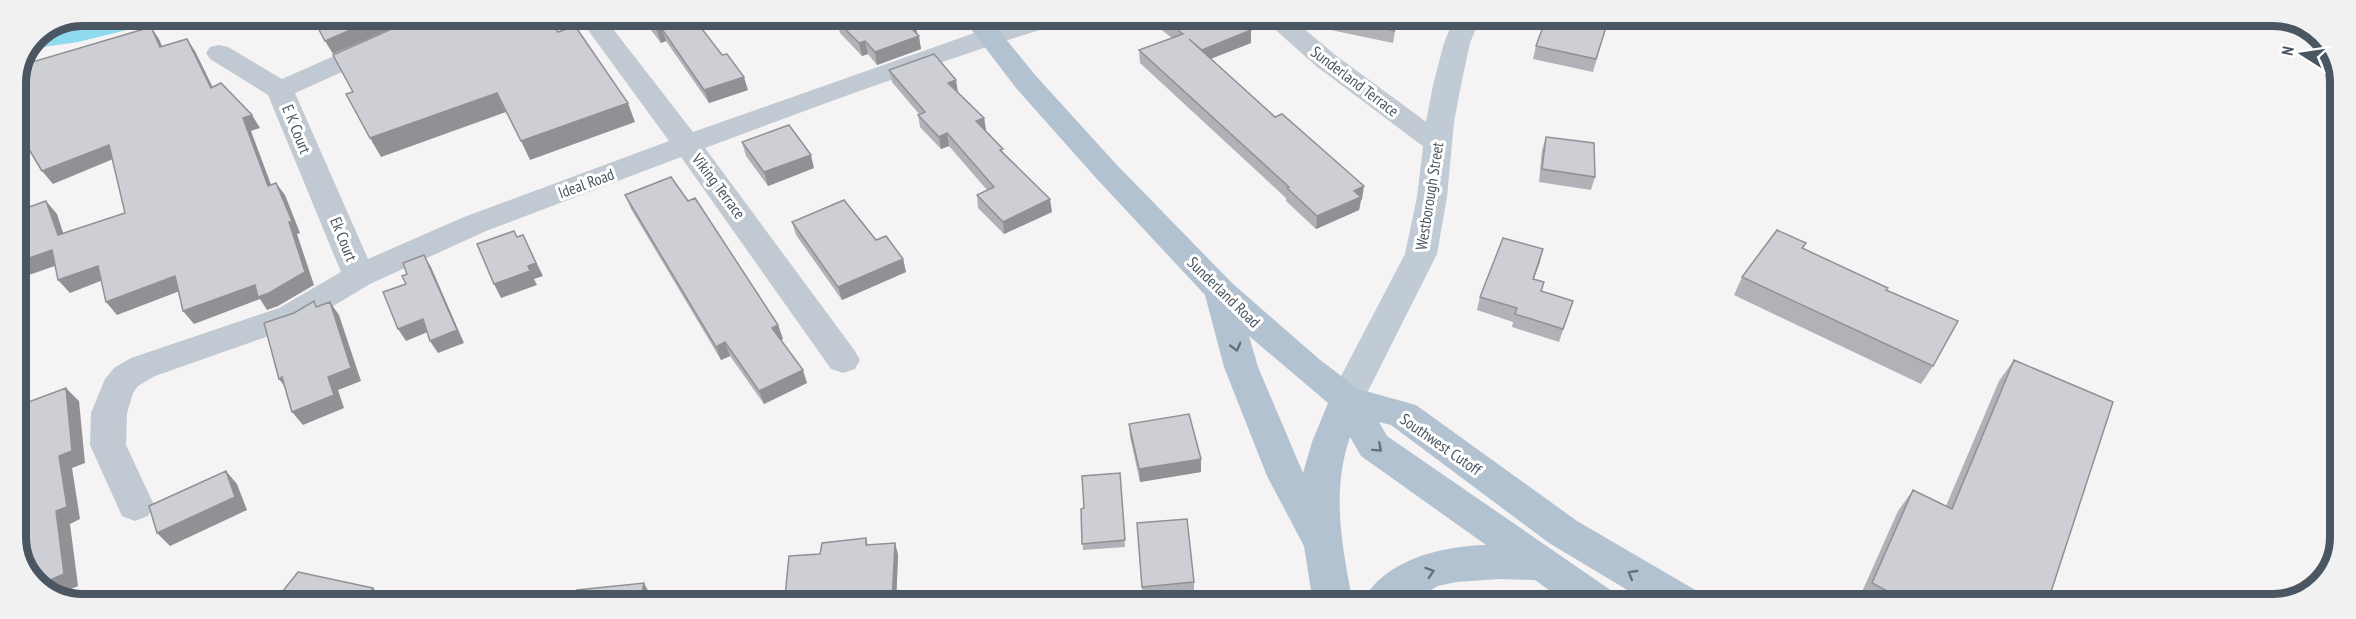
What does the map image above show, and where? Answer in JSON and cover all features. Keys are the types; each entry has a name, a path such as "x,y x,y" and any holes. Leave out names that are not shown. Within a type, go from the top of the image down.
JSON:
{"main road":[{"name":"Sunderland Road","path":"981,26 1106,171 1220,291 1307,368 1347,399"},
{"path":"1220,291 1241,367 1286,476 1322,543"},
{"path":"1331,594 1322,543 1320,488 1334,430 1347,399"},
{"path":"1347,399 1374,446 1585,594"},
{"name":"Southwest Cutoff","path":"1347,399 1403,415 1563,532 1668,594"},
{"path":"1389,594 1405,581 1455,564 1495,561 1543,564"}],"street":[{"path":"280,90 424,26"},
{"name":"Viking Terrace","path":"598,26 688,145 843,360"},
{"name":"Ideal Road","path":"135,505 108,445 109,413 117,388 126,377 143,367 291,316 359,276 475,224 801,102 981,26"},
{"name":"Sunderland Terrace","path":"1285,26 1325,60 1438,144"},
{"name":"Westborough Street","path":"1347,399 1421,254 1432,197 1440,122 1457,43 1464,26"},
{"name":"E K Court","path":"219,53 280,90 328,201"},
{"name":"Ek Court","path":"328,201 359,276"}],"water":[{"path":"143,26 78,42 38,48 51,35 71,27"}],"building":[{"path":"317,26 360,26 325,41"},
{"path":"398,26 553,26 558,32 575,26 628,103 521,141 497,93 370,138 346,94 353,92 333,55"},
{"path":"654,26 700,26 722,55 727,54 744,77 704,90 662,29 657,30"},
{"path":"842,26 909,26 919,36 875,52 865,41 859,43"},
{"path":"1173,26 1246,26 1251,30 1202,50 1189,39 1275,117 1282,114 1364,186 1354,191 1361,197 1317,216 1287,188 1289,187 1139,50 1183,34"},
{"path":"1371,26 1388,26 1395,31"},
{"path":"1543,26 1606,27 1596,59 1536,46"},
{"path":"151,27 160,47 187,39 211,88 221,83 252,115 243,118 268,186 276,183 292,221 289,222 305,272 258,297 255,285 183,311 175,276 106,302 98,266 58,280 52,250 26,259 26,208 46,201 58,235 125,213 109,145 42,171 26,144 26,82 29,63"},
{"path":"934,54 956,80 948,83 984,118 976,121 1003,149 1000,150 1050,199 1003,222 977,195 994,187 947,133 939,137 918,115 925,112 889,70"},
{"path":"789,125 811,155 764,172 742,142"},
{"path":"1546,137 1594,143 1595,177 1542,169"},
{"path":"671,177 688,201 695,198 778,325 772,328 803,370 759,391 725,342 716,347 625,195"},
{"path":"844,200 876,240 886,236 903,259 838,287 792,222"},
{"path":"1777,230 1806,243 1802,248 1888,288 1886,290 1958,321 1933,366 1742,277"},
{"path":"514,231 517,237 523,235 536,263 528,266 530,271 494,284 477,244"},
{"path":"1503,238 1543,249 1533,279 1544,282 1541,291 1573,301 1563,329 1515,314 1517,308 1480,297"},
{"path":"424,255 457,330 430,341 423,319 398,329 383,292 406,284 402,276 407,274 403,263"},
{"path":"314,301 316,307 330,302 351,368 328,377 334,395 292,412 282,377 279,379 264,323 294,313"},
{"path":"2014,360 2113,402 2050,594 1892,594 1872,583 1913,490 1952,509"},
{"path":"66,388 72,451 59,456 67,507 56,511 64,574 47,581 33,565 26,540 26,403"},
{"path":"1189,414 1201,459 1139,469 1129,424"},
{"path":"226,471 235,497 157,533 149,506"},
{"path":"1120,473 1125,540 1082,544 1081,509 1084,508 1082,476"},
{"path":"1187,519 1194,582 1142,587 1137,523"},
{"path":"866,538 866,545 895,543 892,594 841,594 841,592 785,594 789,556 820,554 822,543"},
{"path":"298,572 373,588 369,594 280,594"},
{"path":"644,583 642,594 576,594 577,590"}]}
